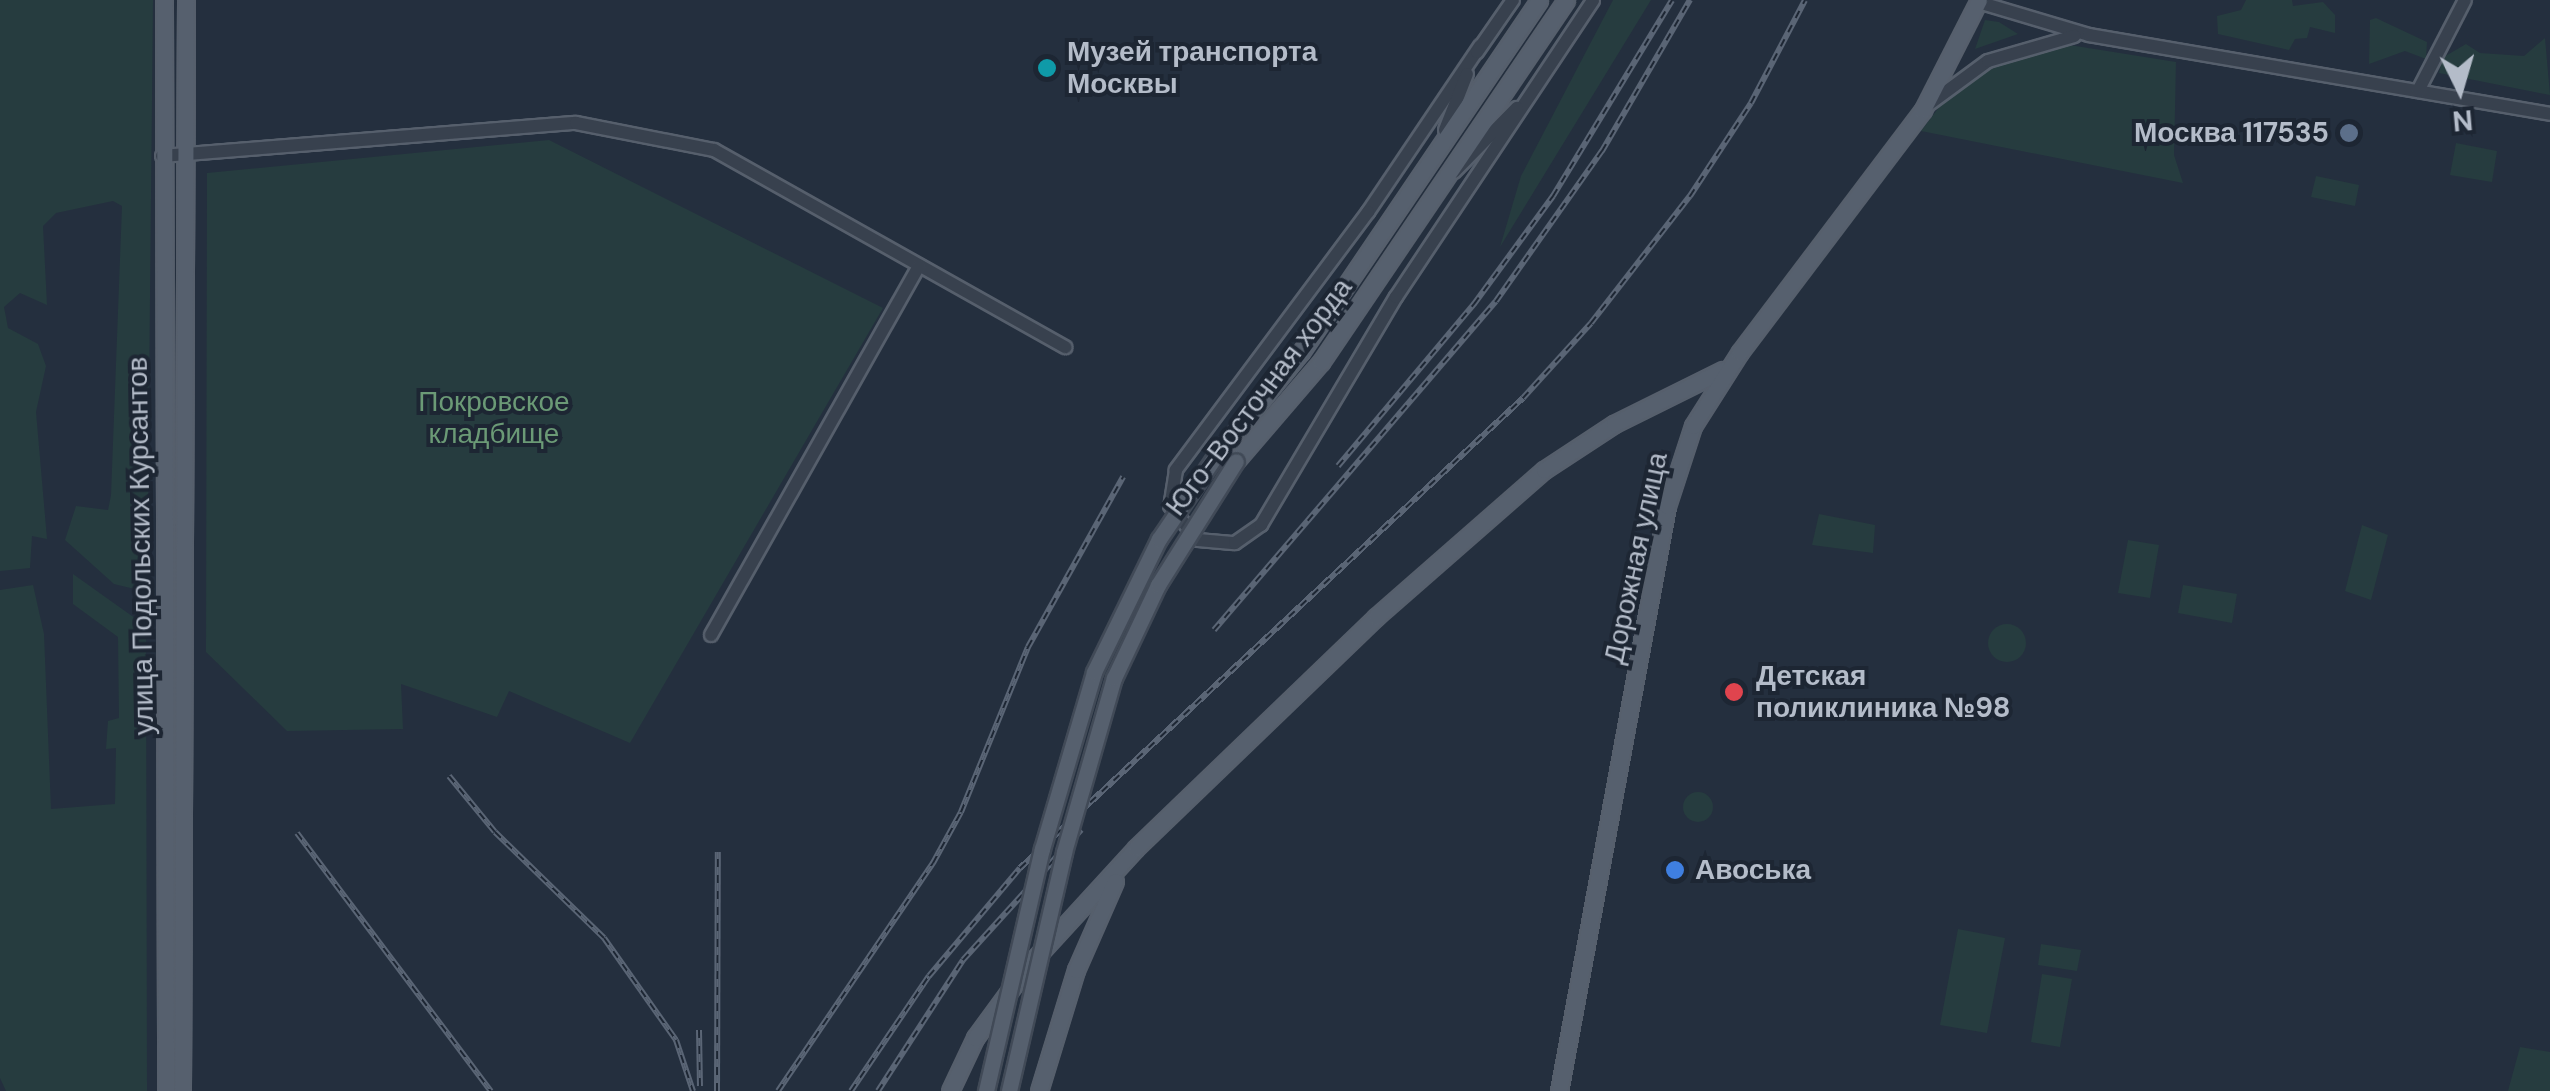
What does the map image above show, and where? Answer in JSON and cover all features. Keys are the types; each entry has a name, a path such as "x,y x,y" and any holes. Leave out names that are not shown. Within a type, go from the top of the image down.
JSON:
{"main road":[{"name":"улица Подольских Курсантов","path":"164,0 166,1091"},
{"name":"улица Подольских Курсантов","path":"182,1091 186,0"},
{"name":"Юго-Восточная хорда","path":"986,1091 1042,849 1094,672 1158,540 1216,455 1301,352 1540,0"},
{"name":"Юго-Восточная хорда","path":"1009,1091 1064,852 1114,678 1158,584 1236,462 1321,362 1566,0"},
{"name":"Дорожная улица","path":"1560,1091 1666,506 1699,413 1923,110 1979,1"},
{"path":"952,1085 975,1038 1028,967 1136,848 1478,523 1592,436 1733,362"},
{"path":"1677,394 1711,392"},
{"path":"1677,394 1697,402 1699,413"},
{"path":"1039,1091 1091,931 1136,848"}],"street":[{"path":"1512,0 1368,212 1176,470 1170,506 1198,540 1228,544 1261,525 1396,297 1593,0"},
{"path":"2418,91 2465,0"},
{"path":"1979,1 2090,35 2550,114"},
{"path":"1923,110 1988,60 2032,43 2090,35"},
{"path":"1424,168 1480,46"},
{"path":"1445,180 1536,90"},
{"path":"162,156 576,123 714,150 1065,348"},
{"path":"711,634 919,266"}],"green space":[{"path":"0,0 153,0 147,592 114,584 65,540 76,506 108,510 111,495 122,206 113,201 56,213 43,226 47,305 20,293 4,307 8,328 38,344 46,366 36,412 47,539 32,536 30,568 0,571"},
{"path":"1613,0 1651,0 1500,247 1521,176"},
{"path":"2246,0 2292,0 2293,6 2323,2 2335,15 2335,33 2310,27 2307,38 2295,39 2289,50 2218,34 2217,16 2241,10"},
{"path":"2376,18 2427,42 2426,59 2405,51 2369,64 2370,20"},
{"path":"1985,20 1999,22 2018,34 1975,49"},
{"path":"2545,38 2550,95 2439,73 2442,58 2466,44 2480,53 2524,56"},
{"path":"2057,43 2176,62 2174,155 2183,183 1921,131 1943,102 1982,71"},
{"name":"Покровское кладбище","path":"549,140 883,308 630,743 509,691 497,717 401,684 403,729 287,731 206,652 207,173"},
{"path":"2456,143 2497,151 2492,182 2450,175"},
{"path":"2316,176 2359,185 2355,206 2311,197"},
{"path":"1819,514 1875,525 1873,553 1812,545"},
{"path":"2362,525 2388,535 2371,600 2345,591"},
{"path":"2128,540 2159,545 2150,598 2118,593"},
{"path":"73,574 146,626 147,1091 6,1091 0,1078 0,590 33,585 44,634 51,809 115,804 116,748 106,749 108,721 119,718 118,637 73,604"},
{"path":"2183,585 2237,594 2232,623 2178,613"},
{"path":"2007,624 2021,629 2026,643 2021,657 2007,662 1993,657 1988,643 1993,629"},
{"path":"1698,792 1712,801 1713,807 1704,821 1698,822 1684,813 1683,807 1692,793"},
{"path":"1958,929 2005,938 1987,1033 1940,1025"},
{"path":"2041,944 2081,950 2077,971 2038,965"},
{"path":"2042,974 2072,979 2060,1047 2031,1042"},
{"path":"2520,1047 2550,1052 2550,1091 2508,1091"}],"railway":[{"path":"1338,466 1474,304 1553,196 1672,0"},
{"path":"1214,630 1496,301 1602,151 1690,0"},
{"path":"851,1091 929,976 1020,868 1523,398 1591,323 1690,196 1751,103 1805,0"},
{"path":"778,1091 933,863 961,812 1028,647 1123,477"},
{"path":"449,776 495,832 604,938 676,1040 693,1091"},
{"path":"878,1091 963,960 1081,830"},
{"path":"297,833 491,1091"},
{"path":"717,1091 718,852"},
{"path":"699,1030 700,1086"}],"place":[{"name":"Музей транспорта Москвы","path":"1047,68"},
{"name":"Москва 117535","path":"2349,133"},
{"name":"Детская поликлиника №98","path":"1734,692"},
{"name":"Авоська","path":"1675,870"}]}
